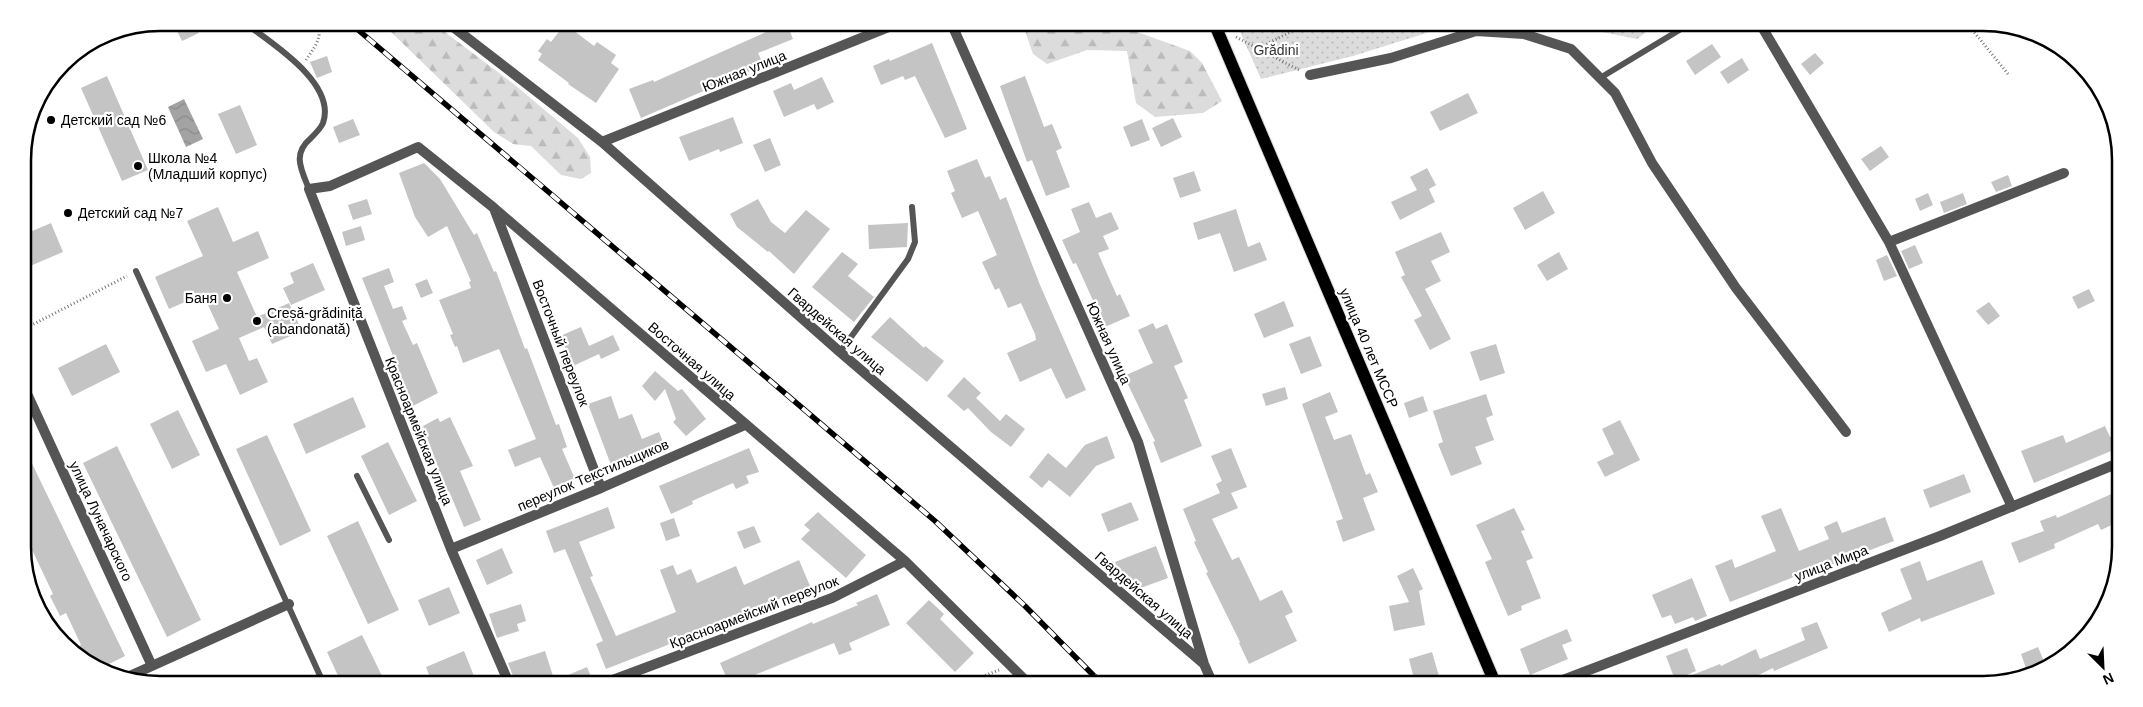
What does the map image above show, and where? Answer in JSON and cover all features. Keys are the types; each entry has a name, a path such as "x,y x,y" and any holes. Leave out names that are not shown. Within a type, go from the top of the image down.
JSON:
{"main road":[{"name":"улица 40 лет МССР","path":"1217,31 1492,675"}],"street":[{"path":"1310,75 1391,58 1475,31"},
{"path":"1480,31 1524,34 1571,49 1615,93 1652,163 1736,288 1846,432"},
{"path":"1764,31 1889,242 2012,507"},
{"name":"Гвардейская улица","path":"459,32 602,142 840,352 1204,664"},
{"name":"Южная улица","path":"602,142 877,32"},
{"name":"Южная улица","path":"955,32 1138,442 1204,664 1209,675"},
{"name":"Восточная улица","path":"309,189 330,186 418,147 494,208 905,561 1021,676"},
{"path":"1889,242 2064,173"},
{"name":"Красноармейская улица","path":"309,189 451,549 506,676"},
{"name":"Восточный переулок","path":"494,208 602,488"},
{"name":"улица Луначарского","path":"31,403 152,666"},
{"name":"переулок Текстильщиков","path":"451,549 602,488 746,425"},
{"name":"улица Мира","path":"1575,675 2012,507 2112,466"},
{"name":"Красноармейский переулок","path":"624,676 832,598 905,561"},
{"path":"136,673 289,604"}],"lane":[{"path":"1600,78 1677,31"},
{"path":"256,32 301,68 317,85 324,109 323,124 301,146 299,166 309,189"},
{"path":"840,352 908,259 915,242 912,207"},
{"path":"136,271 320,676"},
{"path":"358,476 389,540"}],"path":[{"path":"1225,31 1310,75"},
{"path":"1257,49 1292,31"},
{"path":"1973,31 2008,74"},
{"path":"301,68 318,42 320,32"},
{"path":"32,325 136,271"},
{"path":"986,676 1011,665"}],"green space":[{"path":"1136,31 1190,51 1202,63 1222,101 1203,113 1155,117 1136,103 1127,51 1087,50 1047,64 1033,54 1025,32"},
{"name":"Grădini","path":"1240,31 1432,31 1353,56 1261,79"},
{"path":"1598,31 1647,31 1637,39"},
{"path":"391,32 445,32 515,85 578,138 590,157 591,173 581,179 561,175 531,146 513,144 494,132"}],"water":[{"path":"184,99 203,139 186,147 168,107"}],"building":[{"path":"177,32 198,32 199,33 182,41"},
{"path":"559,32 575,32 594,46 597,42 616,55 611,63 619,69 596,103 538,60 542,54 538,51 547,39 551,42"},
{"path":"766,32 790,32 793,39 758,53 764,65 641,118 629,89 653,80 654,82"},
{"path":"932,43 967,129 945,138 915,76 905,80 903,76 881,85 873,66 889,59 890,61"},
{"path":"1712,44 1721,57 1695,75 1686,61"},
{"path":"1815,53 1824,63 1810,75 1801,64"},
{"path":"327,56 332,72 317,78 310,62"},
{"path":"1742,58 1749,70 1728,84 1720,72"},
{"path":"107,76 148,170 122,181 81,88"},
{"path":"1025,76 1044,127 1052,124 1062,148 1056,151 1070,187 1046,196 1032,160 1027,162 1000,86"},
{"path":"822,77 834,102 817,110 814,104 784,117 773,91 791,83 794,90"},
{"path":"1468,93 1478,113 1440,131 1430,112"},
{"path":"240,105 257,145 236,154 218,114"},
{"path":"733,117 743,143 720,152 719,149 689,161 679,137"},
{"path":"1173,118 1182,137 1161,147 1152,128"},
{"path":"353,119 360,135 339,143 333,127"},
{"path":"1142,119 1150,140 1131,147 1123,127"},
{"path":"770,138 781,165 765,172 753,145"},
{"path":"1881,146 1889,157 1870,171 1861,159"},
{"path":"977,159 985,178 990,176 1000,200 1006,197 1040,285 1086,390 1066,399 1051,368 1020,382 1007,353 1036,340 1035,334 1021,303 1008,308 999,288 995,290 982,262 997,255 978,211 962,218 951,193 955,191 947,171"},
{"path":"424,163 440,179 474,235 477,233 494,272 496,271 556,425 559,424 567,447 562,449 575,479 554,488 540,457 515,467 508,450 536,439 499,349 463,363 457,346 455,347 450,335 453,334 439,300 471,288 469,282 471,281 447,226 428,237 415,217 399,173"},
{"path":"1427,168 1436,185 1429,189 1435,202 1400,220 1391,202 1417,190 1410,177"},
{"path":"1194,171 1201,191 1180,198 1173,178"},
{"path":"2008,175 2012,186 1996,192 1991,182"},
{"path":"1543,191 1555,213 1525,230 1513,208"},
{"path":"1928,193 1933,205 1920,211 1915,199"},
{"path":"1963,193 1967,204 1944,213 1940,202"},
{"path":"367,199 372,214 353,220 348,205"},
{"path":"758,199 771,222 785,233 806,210 830,229 794,274 769,251 737,227 730,214"},
{"path":"1089,202 1096,218 1111,212 1119,229 1103,236 1109,249 1098,253 1117,296 1120,294 1130,316 1105,327 1076,263 1073,264 1062,240 1080,232 1071,209"},
{"name":"Баня","path":"218,207 233,242 258,231 269,258 237,272 257,317 289,303 302,331 272,344 264,327 239,338 249,361 257,358 268,382 240,395 226,364 206,372 192,341 219,329 203,294 169,309 155,277 203,256 187,221"},
{"path":"1236,209 1248,247 1260,242 1267,260 1234,272 1220,233 1198,240 1193,223"},
{"path":"51,223 63,252 32,265 32,231"},
{"path":"908,223 907,247 869,249 868,225"},
{"path":"361,226 365,240 346,246 342,232"},
{"path":"1441,232 1450,252 1431,261 1441,281 1425,289 1451,339 1430,350 1414,320 1422,316 1401,277 1405,275 1395,252"},
{"path":"1915,245 1923,263 1909,269 1901,251"},
{"path":"842,252 858,264 848,276 874,297 854,322 812,287"},
{"path":"1559,252 1568,269 1547,281 1537,265"},
{"path":"1887,255 1897,276 1884,281 1876,260"},
{"path":"313,263 325,290 291,305 283,288 294,283 290,273"},
{"path":"389,268 394,282 384,286 393,309 402,306 407,319 402,321 413,345 417,343 438,393 413,406 362,278"},
{"path":"427,279 433,293 421,298 415,284"},
{"path":"2089,289 2095,301 2078,309 2072,297"},
{"path":"1284,301 1294,326 1264,338 1254,314"},
{"path":"1989,302 2000,316 1988,325 1976,311"},
{"path":"890,317 924,348 925,346 944,361 927,382 871,337"},
{"path":"1153,323 1156,329 1167,324 1183,362 1174,366 1188,398 1184,400 1202,446 1161,463 1153,442 1155,441 1124,376 1153,363 1138,330"},
{"path":"581,327 589,346 613,335 620,350 601,359 599,354 573,366 560,336"},
{"path":"1310,336 1322,366 1301,374 1289,344"},
{"path":"106,344 120,372 72,396 58,368"},
{"path":"1496,344 1505,373 1480,381 1470,352"},
{"path":"655,371 678,391 682,389 706,419 686,436 673,422 676,419 665,389 655,401 642,386"},
{"path":"964,377 981,393 976,398 1000,421 1006,414 1025,429 1011,447 991,432 968,408 964,411 947,396"},
{"path":"1285,387 1288,399 1266,406 1262,394"},
{"path":"1330,392 1338,412 1325,417 1334,440 1351,434 1366,475 1370,473 1378,492 1363,498 1375,530 1343,542 1336,521 1343,519 1302,404"},
{"path":"1486,394 1493,415 1486,418 1494,440 1475,447 1482,464 1451,476 1438,444 1443,442 1433,411"},
{"path":"611,396 619,419 632,414 642,439 659,432 666,449 650,456 647,450 611,465 588,404"},
{"path":"1423,396 1428,411 1409,418 1404,403"},
{"path":"353,397 366,427 306,454 293,424"},
{"path":"178,410 200,455 172,469 150,424"},
{"path":"450,417 473,466 460,471 481,520 464,527 449,491 447,492 423,426 438,418 440,422"},
{"path":"1620,420 1640,460 1605,477 1597,462 1614,454 1602,429"},
{"path":"2105,426 2110,437 2112,436 2112,451 2034,483 2021,451 2063,435 2066,443"},
{"path":"267,435 311,531 280,546 236,449"},
{"path":"1107,436 1115,458 1096,466 1070,497 1049,480 1042,488 1029,477 1048,453 1066,468 1085,445"},
{"path":"388,442 417,501 389,515 361,456"},
{"path":"117,446 201,620 167,637 83,463"},
{"path":"749,448 759,472 746,476 749,483 736,489 733,483 692,501 693,504 671,514 659,486"},
{"path":"1231,448 1247,487 1231,493 1238,508 1212,519 1232,560 1239,557 1260,601 1282,590 1293,612 1285,616 1297,641 1249,664 1206,573 1208,572 1194,542 1196,541 1183,509 1220,493 1216,484 1222,481 1211,456"},
{"path":"31,462 125,656 108,664 79,646 81,645 66,613 60,616 50,596 53,594 31,548"},
{"path":"1964,474 1971,492 1930,508 1923,490"},
{"path":"2112,494 2112,525 2101,530 2098,524 2054,544 2055,548 2019,563 2011,543 2044,531 2040,521 2056,515 2057,518"},
{"path":"1131,502 1139,520 1108,532 1101,514"},
{"path":"608,507 615,528 579,542 593,576 590,577 616,636 676,612 660,570 673,565 677,575 691,569 697,583 736,566 744,585 799,560 810,586 606,669 596,644 603,641 565,549 554,553 546,531"},
{"path":"1514,508 1525,530 1521,531 1533,558 1526,561 1541,598 1521,606 1522,610 1508,616 1485,562 1492,559 1476,525"},
{"path":"1781,508 1799,551 1829,539 1824,527 1837,521 1842,533 1885,517 1894,541 1730,602 1715,566 1732,559 1735,568 1776,551 1761,516"},
{"path":"818,512 866,555 846,578 801,539 810,530 804,525"},
{"path":"674,518 680,536 666,541 660,523"},
{"path":"358,521 399,610 368,624 327,536"},
{"path":"754,526 761,542 744,549 737,532"},
{"path":"1156,546 1168,578 1130,592 1123,586 1115,562"},
{"path":"502,548 513,573 487,585 476,560"},
{"path":"1982,560 1995,594 1921,622 1920,618 1889,632 1881,613 1912,599 1900,569 1920,561 1927,581"},
{"path":"1413,568 1423,589 1419,591 1425,625 1394,631 1389,606 1409,602 1397,576"},
{"path":"1692,578 1707,616 1695,621 1693,617 1675,624 1671,615 1662,618 1652,595"},
{"path":"449,587 460,613 429,626 418,600"},
{"path":"877,594 890,625 849,643 852,650 839,655 834,643 753,676 726,676 720,663 812,622 813,624 858,605 856,603"},
{"path":"929,600 944,614 940,619 974,653 955,672 906,623"},
{"path":"521,604 526,621 517,624 519,631 497,638 489,614"},
{"path":"1817,622 1828,648 1774,671 1773,668 1758,675 1692,675 1720,664 1721,666 1756,649 1760,659 1805,640 1801,628"},
{"path":"1567,629 1572,641 1562,645 1568,659 1530,675 1520,649"},
{"path":"362,635 382,676 338,676 327,652"},
{"path":"2038,647 2043,660 2026,668 2021,654"},
{"path":"1687,648 1696,671 1686,675 1673,675 1666,656"},
{"path":"464,651 474,676 429,676 426,667"},
{"path":"545,651 553,676 513,676 508,663"},
{"path":"1432,652 1439,675 1413,675 1409,659"},
{"path":"587,667 591,676 566,676"}],"railway":[{"path":"360,32 935,521 1025,606 1094,675"}],"place":[{"name":"Детский сад №6","path":"51,120"},
{"name":"Школа №4 (Младший корпус)","path":"138,166"},
{"name":"Детский сад №7","path":"68,213"},
{"name":"Баня","path":"227,298"},
{"name":"Creșă-grădiniță (abandonată)","path":"257,321"}]}
